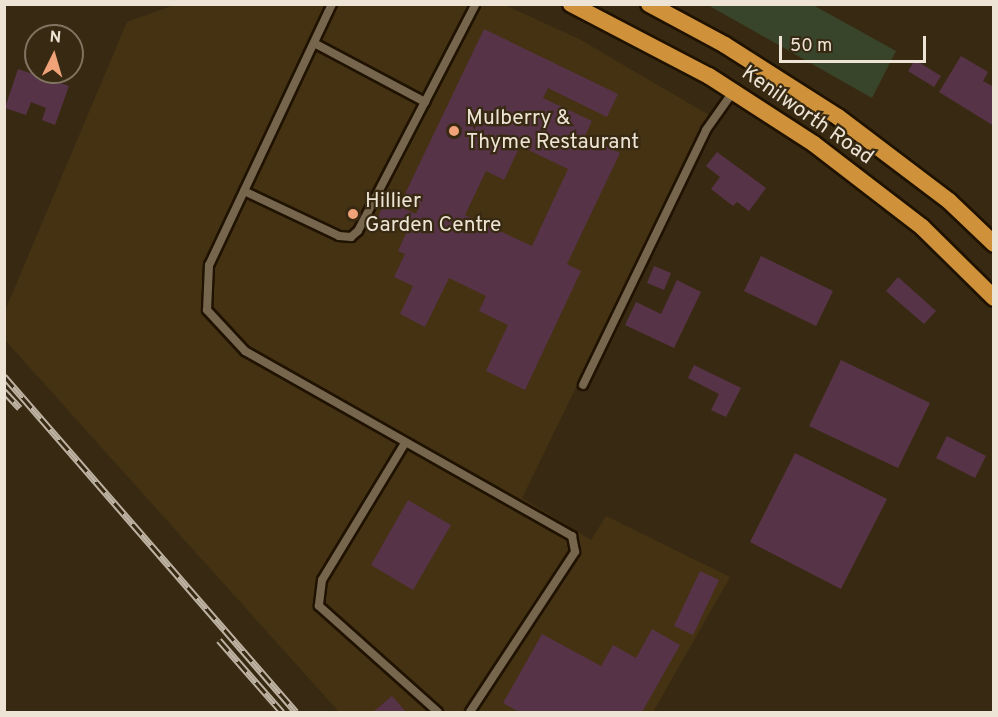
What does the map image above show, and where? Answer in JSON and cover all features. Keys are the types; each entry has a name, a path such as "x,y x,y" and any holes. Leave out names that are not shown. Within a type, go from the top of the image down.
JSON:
{"highway":[{"name":"Kenilworth Road","path":"572,4 733,92 814,144 922,227 993,298"},
{"name":"Kenilworth Road","path":"649,4 725,45 838,117 949,201 993,244"}],"lane":[{"path":"332,4 209,265 207,310 245,351 572,536 575,552 470,712"},
{"path":"244,190 339,236 351,237 358,231 475,5"},
{"path":"314,43 425,102"},
{"path":"583,385 706,130 733,92"},
{"path":"405,443 322,580 319,606 438,712"}],"shaded area":[{"name":"Hillier Garden Centre","path":"174,5 505,5 579,39 709,115 522,498 591,540 606,516 730,577 653,712 339,712 5,340 4,313 127,22"}],"green space":[{"path":"708,5 813,5 896,51 872,98"}],"building":[{"path":"484,29 618,94 607,117 548,88 543,98 592,121 585,136 620,153 567,264 581,271 525,390 486,371 508,325 479,311 486,296 449,278 425,327 400,314 413,286 394,277 405,254 398,251 407,231 378,217 386,200 416,214 420,204 404,196","holes":["520,146 568,169 532,246 465,215 486,171 504,180"]},
{"path":"961,56 988,72 983,81 994,87 994,126 939,92"},
{"path":"915,60 941,76 934,87 908,71"},
{"path":"18,69 24,71 24,84 69,86 55,125 42,120 46,108 31,102 26,115 5,108"},
{"path":"717,152 766,188 749,211 737,202 733,206 711,189 720,177 706,166"},
{"path":"761,256 833,291 816,326 744,291"},
{"path":"654,266 671,273 664,290 647,283"},
{"path":"898,277 936,311 924,324 886,291"},
{"path":"677,280 701,292 674,348 625,325 636,302 661,314"},
{"path":"841,360 930,403 898,468 809,426"},
{"path":"694,365 741,388 726,417 711,410 719,394 688,378"},
{"path":"947,436 986,456 975,478 936,458"},
{"path":"795,453 887,499 841,589 750,542"},
{"path":"408,500 451,525 413,590 371,565"},
{"path":"700,571 719,580 693,635 674,626"},
{"path":"652,629 680,645 642,712 519,712 503,703 542,634 601,666 613,645 636,658"},
{"path":"392,696 406,712 373,712"}],"railway":[{"path":"4,376 296,712"},
{"path":"4,391 20,408"},
{"path":"219,640 282,712"}],"place":[{"name":"Mulberry & Thyme Restaurant","path":"454,131"},
{"name":"Hillier Garden Centre","path":"353,214"}]}
